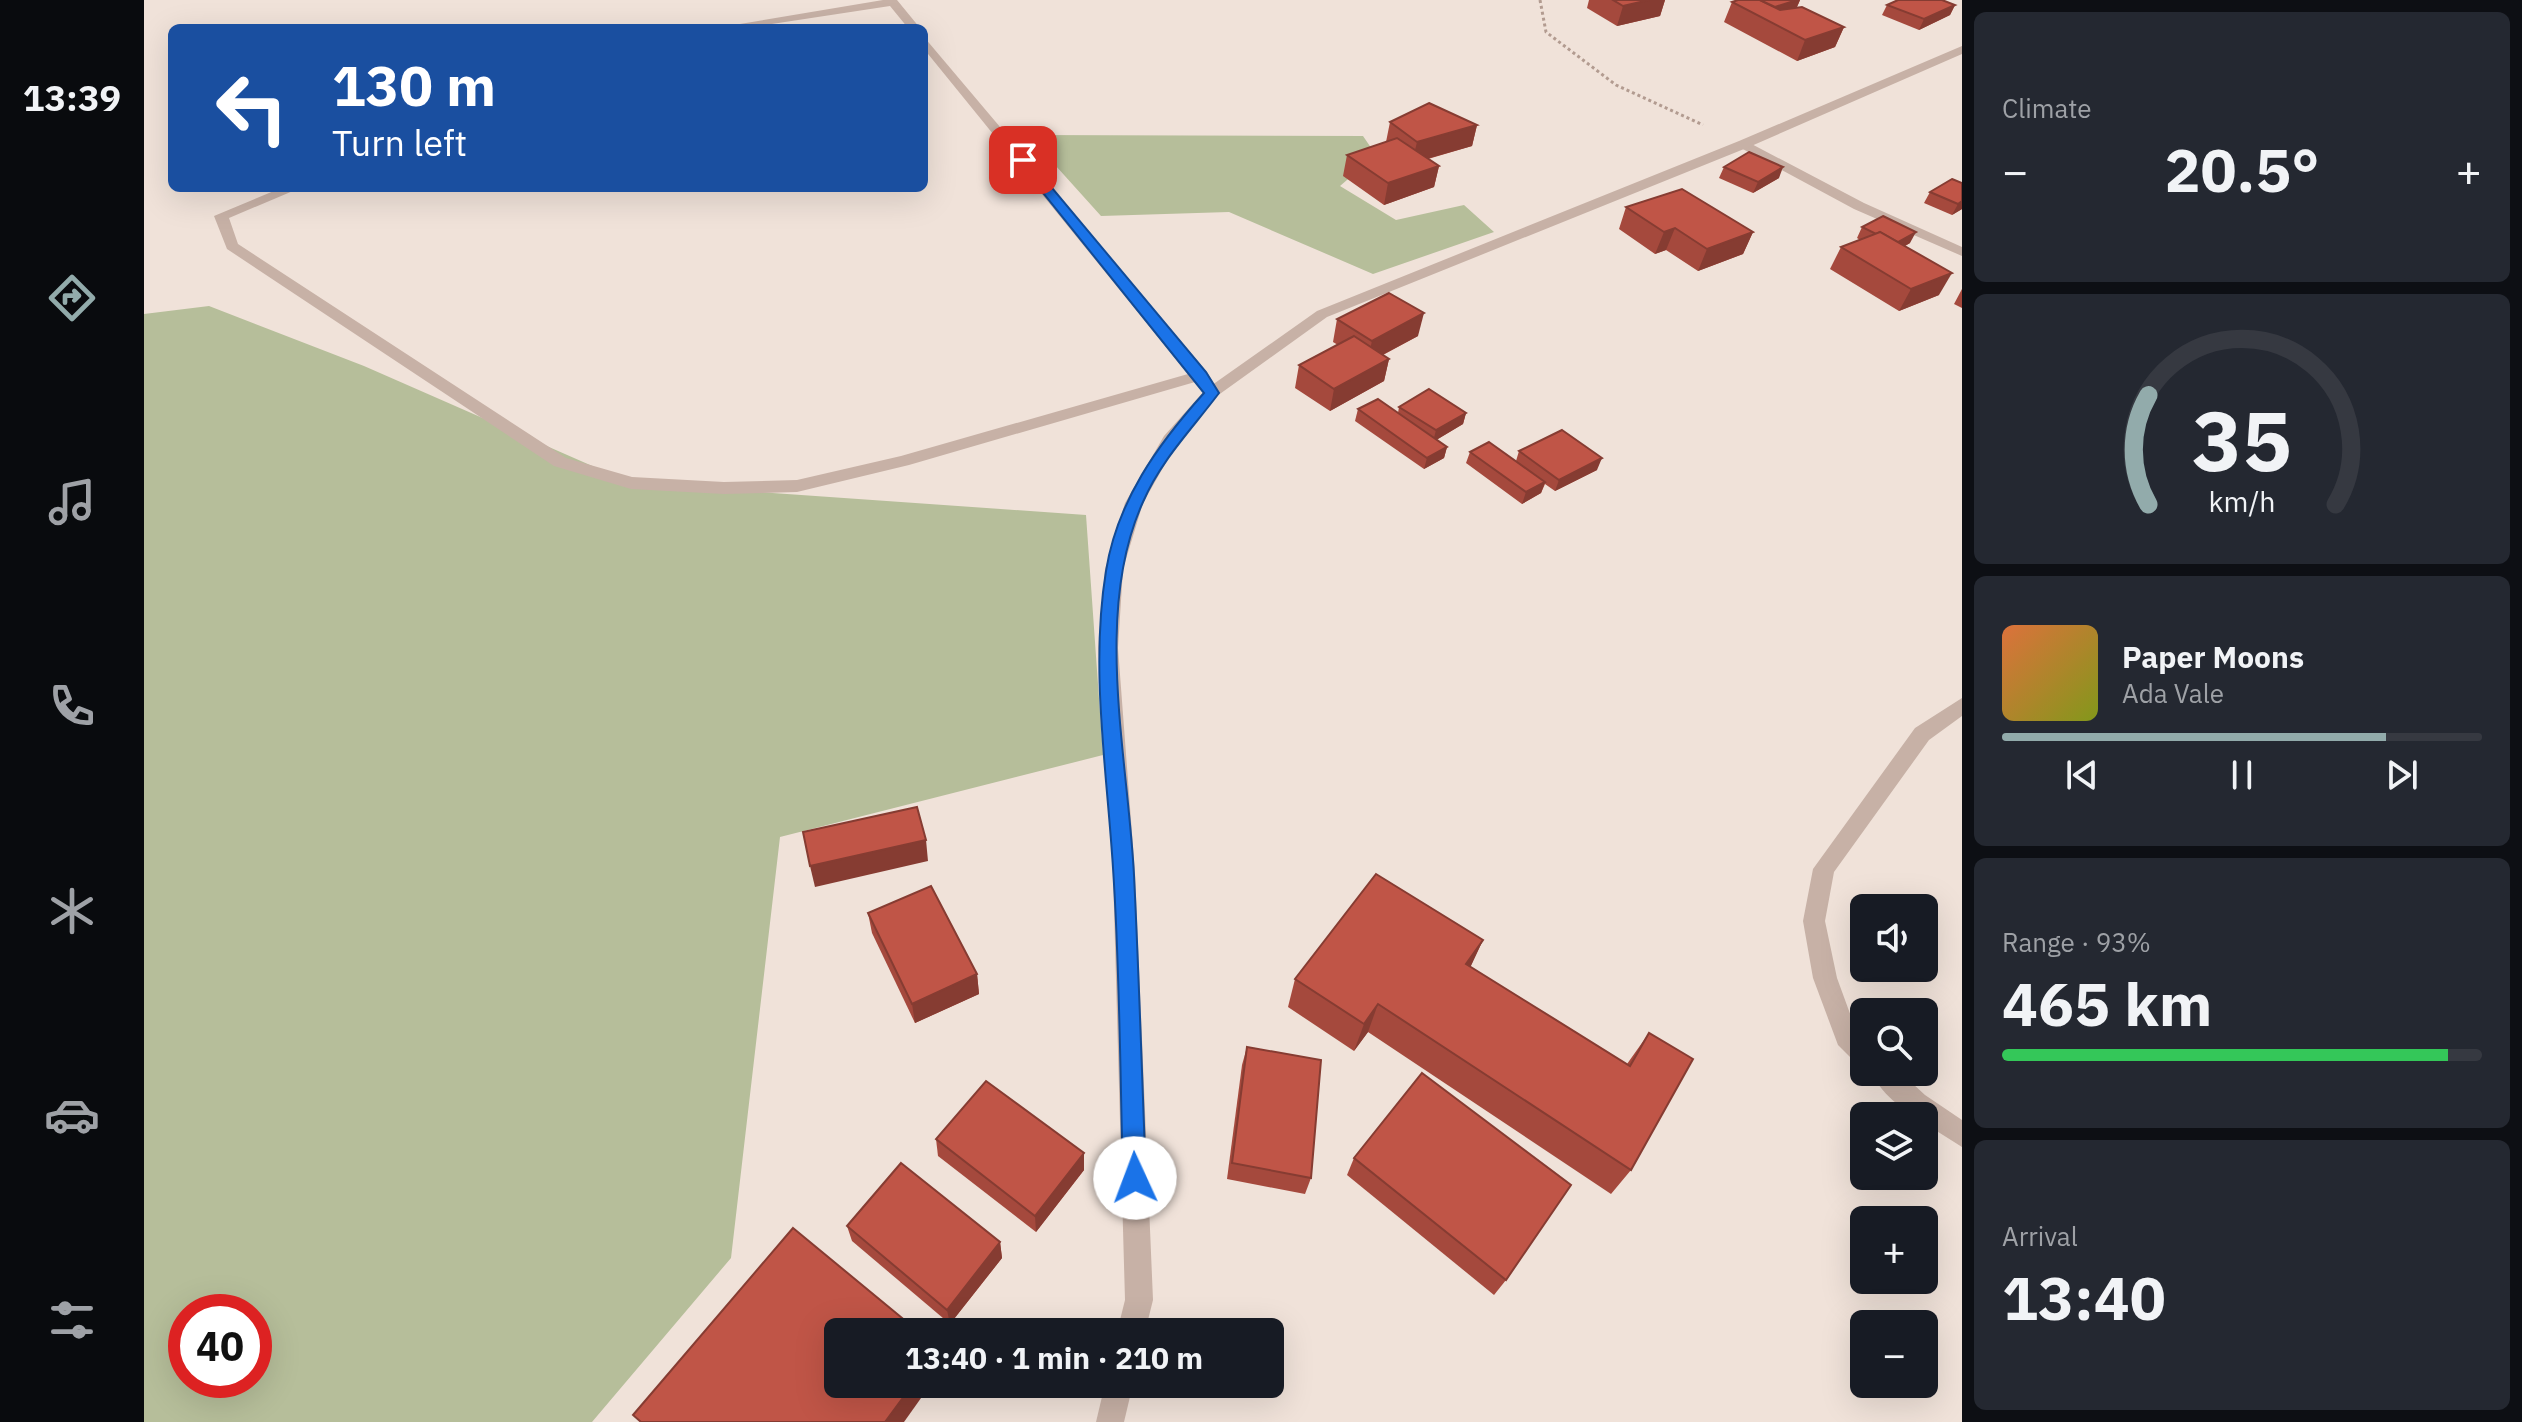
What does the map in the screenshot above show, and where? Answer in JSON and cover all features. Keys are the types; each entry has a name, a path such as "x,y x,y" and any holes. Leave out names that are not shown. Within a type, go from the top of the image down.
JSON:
{"street":[{"path":"747,24 891,1 911,24"},
{"path":"928,46 1201,375 1211,393"},
{"path":"1134,1318 1139,1300 1124,873 1108,648 1114,569 1134,503 1170,440 1211,393 1322,314 1744,144 1962,50"},
{"path":"1744,144 1859,206 1962,252"},
{"path":"283,192 221,216 232,246 481,413 560,462 631,483 724,488 797,486 933,453 1201,375"},
{"path":"1850,1041 1825,978 1814,921 1824,869 1922,734 1962,706"},
{"path":"1898,1086 1916,1103 1962,1135"},
{"path":"1110,1422 1116,1398"}],"path":[{"path":"1540,0 1546,32 1616,85 1744,144"}],"green space":[{"path":"1028,135 1363,136 1376,155 1340,186 1396,220 1464,205 1494,232 1373,274 1229,212 1101,216"},
{"path":"209,306 364,366 631,483 1086,515 1103,755 780,837 731,1258 592,1422 144,1422 144,314"}],"building":[{"path":"1613,0 1649,0 1623,6"},
{"path":"1760,0 1780,10 1802,7 1844,27 1805,40 1732,2"},
{"path":"1760,0 1797,0 1775,7"},
{"path":"1898,0 1942,0 1955,5 1924,19 1887,5"},
{"path":"1429,103 1477,125 1417,142 1390,122"},
{"path":"1397,138 1439,166 1388,183 1347,155"},
{"path":"1749,152 1783,167 1758,182 1724,167"},
{"path":"1952,179 1962,183 1962,201 1958,204 1930,192"},
{"path":"1682,189 1753,232 1707,249 1675,228 1664,232 1626,207"},
{"path":"1883,216 1916,232 1898,242 1862,227"},
{"path":"1880,232 1952,273 1911,289 1841,247"},
{"path":"1389,293 1424,313 1372,341 1337,319"},
{"path":"1354,336 1389,359 1334,389 1299,365"},
{"path":"1429,389 1466,413 1436,430 1399,407"},
{"path":"1378,399 1447,447 1427,458 1358,409"},
{"path":"1562,430 1602,458 1559,480 1519,451"},
{"path":"1489,442 1545,482 1526,492 1470,452"},
{"path":"917,807 926,840 810,866 803,832"},
{"path":"1376,874 1483,940 1466,964 1630,1066 1649,1033 1693,1059 1631,1170 1378,1004 1364,1024 1295,979"},
{"path":"931,886 977,974 912,1004 868,913"},
{"path":"1247,1047 1321,1060 1311,1178 1232,1163"},
{"path":"1422,1073 1571,1185 1506,1280 1354,1158"},
{"path":"986,1081 1084,1153 1035,1216 936,1139"},
{"path":"901,1163 1000,1242 947,1310 847,1226"},
{"path":"793,1228 902,1318 824,1318 824,1398 903,1398 885,1422 641,1422 633,1415"}],"route":[{"path":"1023,160 1201,375 1211,393 1170,440 1134,503 1114,569 1108,648 1124,873 1135,1178"}]}
